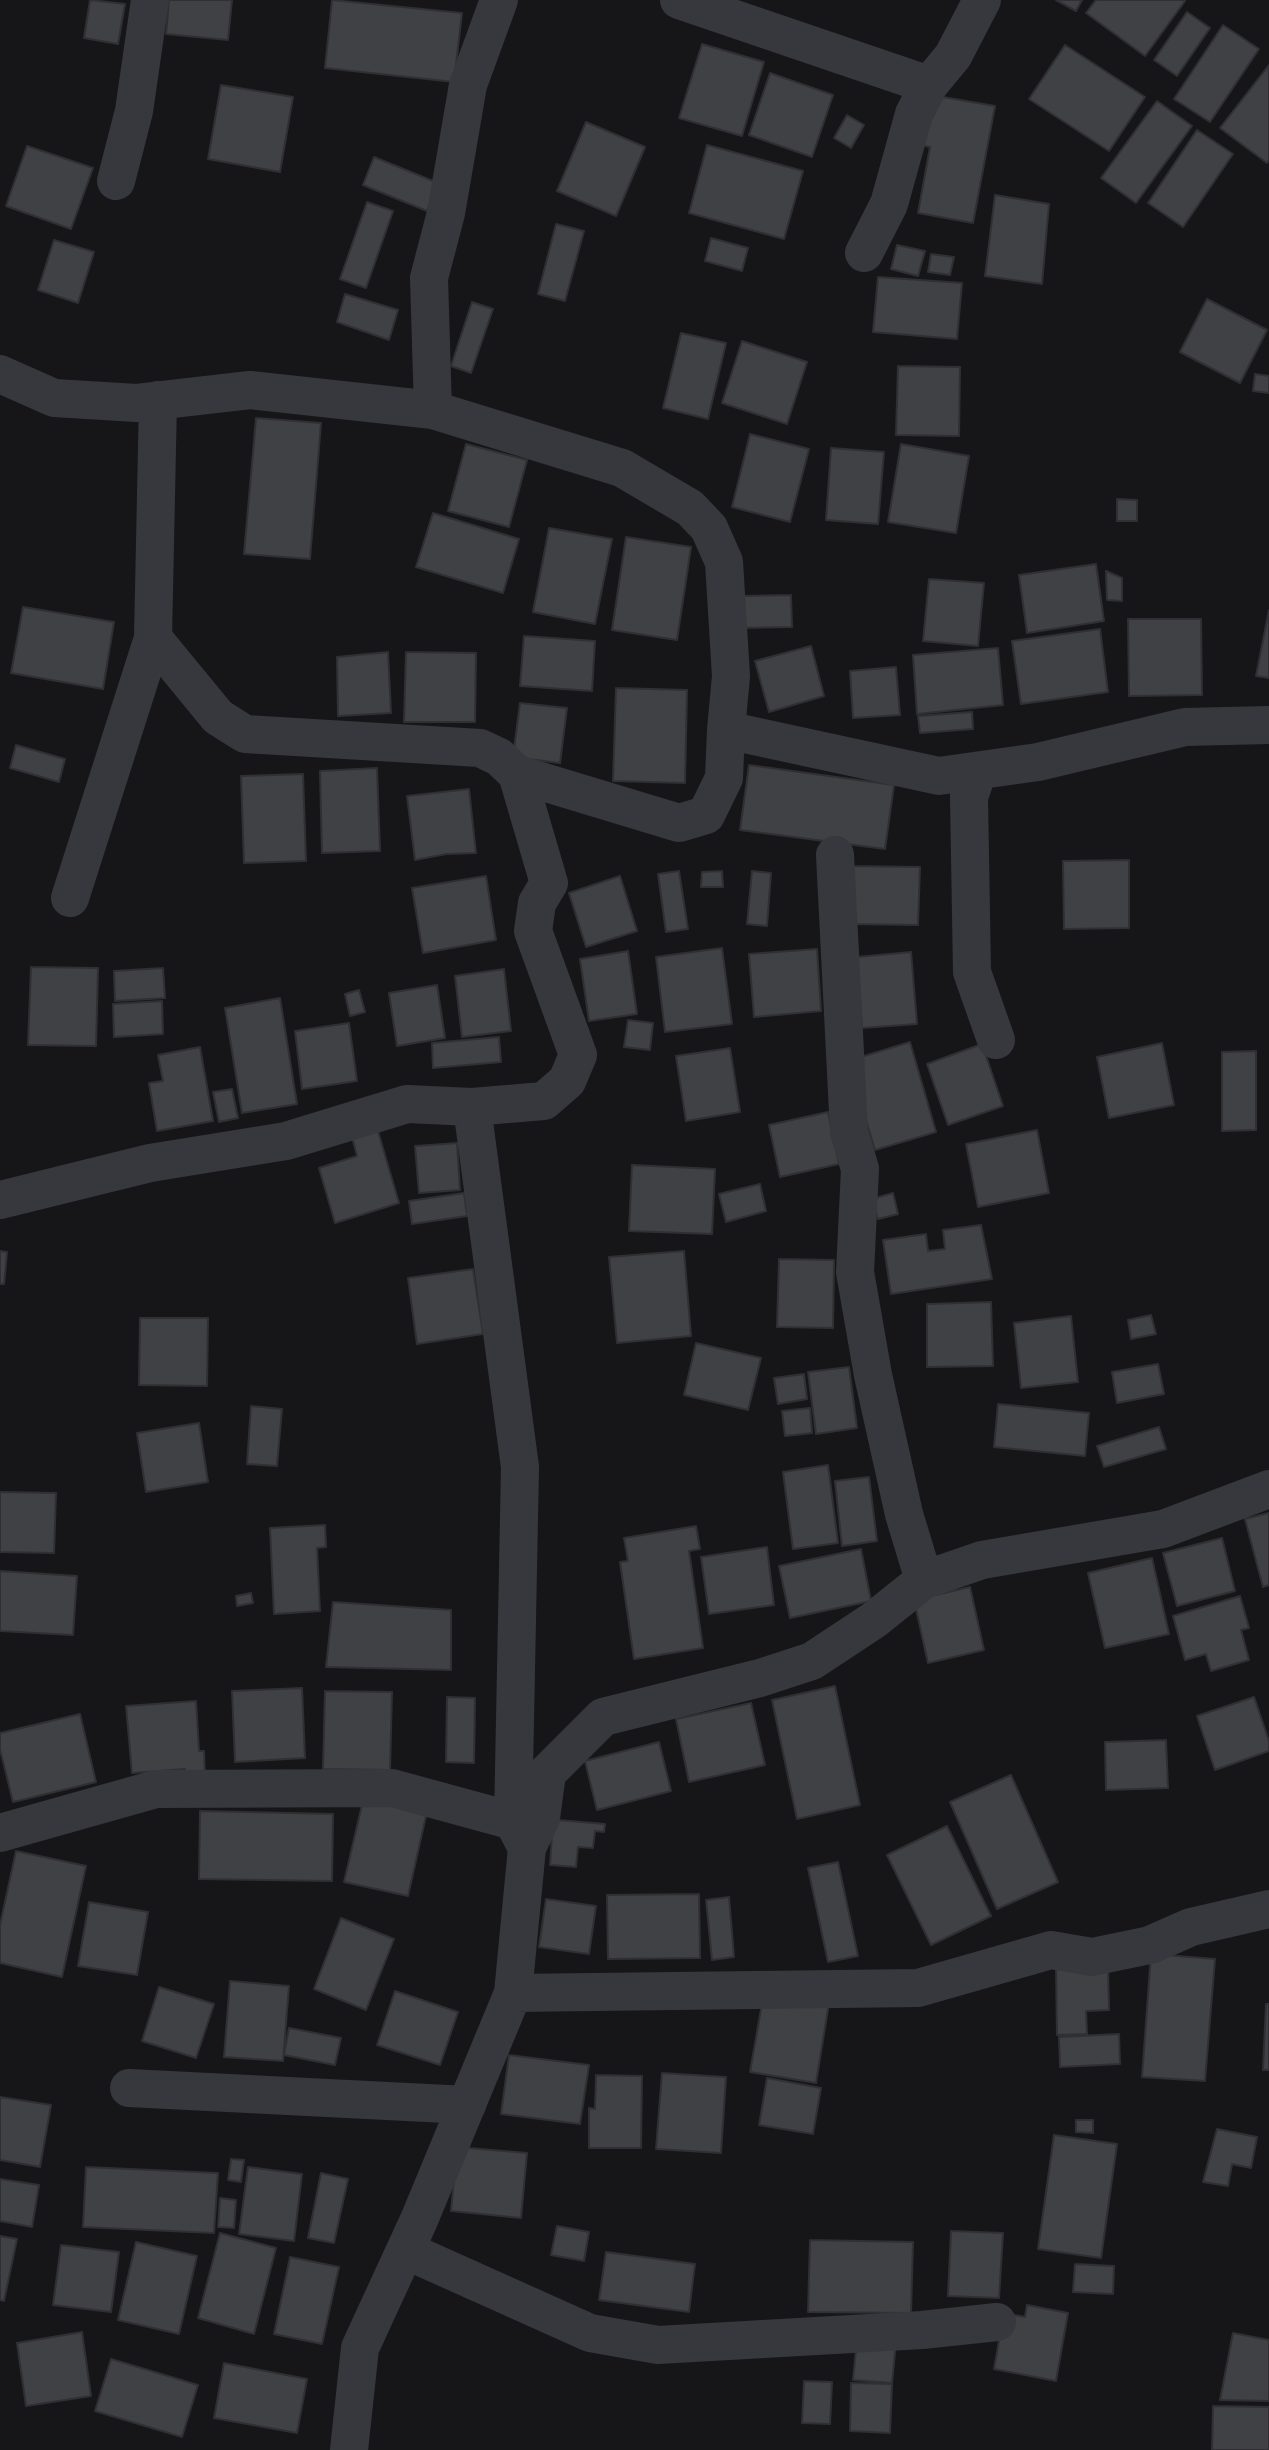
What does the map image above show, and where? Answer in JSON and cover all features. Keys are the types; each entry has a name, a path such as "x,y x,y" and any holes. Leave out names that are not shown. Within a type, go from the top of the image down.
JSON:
{"street":[{"path":"116,181 134,111 150,0"},
{"path":"433,410 429,278 446,213 468,85 499,0"},
{"path":"679,0 929,85"},
{"path":"864,253 889,204 914,114 929,85 953,56 982,0"},
{"path":"0,374 54,398 137,403 250,390 433,410 622,468 690,508 709,528 724,562 731,676 724,778 706,815 679,823 517,774 499,757 480,748 245,734 218,717 153,638"},
{"path":"69,898 153,638 158,400"},
{"path":"726,730 939,776 1038,762 1185,727 1269,725"},
{"path":"978,771 970,797 972,972 996,1040"},
{"path":"0,1200 149,1163 286,1141 407,1104 472,1107 544,1101 567,1081 578,1055 533,931 537,903 549,883 517,774"},
{"path":"835,855 849,1132 860,1169 855,1272 873,1375 904,1514 924,1580"},
{"path":"349,2450 359,2348 405,2249 513,1993 527,1829 520,1467 472,1107"},
{"path":"527,1829 547,1773 603,1717 760,1678 811,1661 874,1619 924,1580 982,1560 1163,1529 1269,1489"},
{"path":"0,1833 156,1789 393,1788 527,1829"},
{"path":"513,1993 918,1988 1051,1950 1092,1956 1150,1945 1191,1927 1269,1909"},
{"path":"129,2088 467,2105"},
{"path":"405,2249 590,2333 658,2345 922,2330 997,2322"}],"building":[{"path":"90,0 125,4 118,44 84,38"},
{"path":"169,0 232,0 228,40 166,34"},
{"path":"332,0 462,13 454,82 325,68"},
{"path":"1056,0 1082,0 1076,11"},
{"path":"1096,0 1185,1 1145,56 1086,13"},
{"path":"1187,12 1210,28 1177,76 1154,60"},
{"path":"1223,25 1259,49 1210,122 1174,99"},
{"path":"702,44 764,62 742,136 679,118"},
{"path":"1065,45 1145,97 1109,151 1029,99"},
{"path":"1269,65 1269,160 1267,163 1220,128"},
{"path":"770,73 833,95 812,157 749,135"},
{"path":"221,85 293,97 280,172 208,159"},
{"path":"931,95 995,106 973,223 918,213 930,147 921,145"},
{"path":"1157,101 1192,126 1136,203 1101,178"},
{"path":"847,115 864,125 851,148 834,138"},
{"path":"586,122 645,147 616,216 557,191"},
{"path":"1197,130 1233,154 1183,227 1148,203"},
{"path":"707,145 803,171 784,239 689,213"},
{"path":"27,146 93,168 71,229 6,206"},
{"path":"374,157 438,183 427,211 363,185"},
{"path":"995,195 1049,204 1042,284 985,276"},
{"path":"367,202 393,211 366,288 340,279"},
{"path":"556,224 584,231 565,301 538,294"},
{"path":"711,238 748,248 742,271 705,261"},
{"path":"54,240 94,252 78,303 38,290"},
{"path":"897,245 925,251 918,276 891,269"},
{"path":"931,254 954,257 950,275 928,272"},
{"path":"878,277 962,283 957,339 873,332"},
{"path":"345,294 398,310 389,340 337,322"},
{"path":"1207,299 1267,330 1240,383 1180,352"},
{"path":"472,302 493,309 471,373 451,366"},
{"path":"681,333 726,343 708,419 663,408"},
{"path":"742,341 807,362 787,424 722,403"},
{"path":"898,366 960,367 959,436 896,435"},
{"path":"1255,374 1269,376 1269,393 1253,391"},
{"path":"256,418 321,423 310,559 244,554"},
{"path":"750,434 809,449 790,522 732,507"},
{"path":"466,444 527,460 509,527 448,511"},
{"path":"901,444 969,456 956,533 888,522"},
{"path":"831,448 884,452 878,524 826,520"},
{"path":"1117,499 1137,500 1137,521 1117,521"},
{"path":"433,513 519,539 503,593 416,567"},
{"path":"549,528 612,539 595,624 533,612"},
{"path":"626,537 691,547 677,640 612,630"},
{"path":"1096,564 1104,621 1027,633 1019,575"},
{"path":"1106,571 1122,578 1122,601 1107,600"},
{"path":"929,579 984,583 978,646 923,641"},
{"path":"791,595 792,627 741,628 740,596"},
{"path":"23,607 114,622 103,689 11,673"},
{"path":"1269,610 1269,678 1256,676"},
{"path":"1128,619 1201,619 1202,695 1129,696"},
{"path":"1100,629 1108,692 1021,704 1012,641"},
{"path":"524,636 595,641 592,691 520,686"},
{"path":"811,646 824,696 769,712 755,661"},
{"path":"998,648 1003,705 917,714 913,655"},
{"path":"388,652 391,713 338,716 337,657"},
{"path":"406,652 476,653 475,722 404,722"},
{"path":"896,667 900,715 853,718 850,671"},
{"path":"616,688 687,690 685,783 613,781"},
{"path":"520,703 567,708 560,763 513,757"},
{"path":"972,712 973,729 920,733 918,716"},
{"path":"16,745 65,759 59,782 10,768"},
{"path":"749,765 894,785 885,849 740,830"},
{"path":"377,768 380,851 322,853 320,771"},
{"path":"303,774 306,861 244,863 241,776"},
{"path":"469,789 476,853 446,854 415,860 407,796"},
{"path":"1129,860 1129,928 1064,929 1063,861"},
{"path":"850,866 920,867 918,925 848,924"},
{"path":"679,871 688,929 666,932 658,874"},
{"path":"722,871 723,887 701,887 702,872"},
{"path":"752,871 771,873 767,926 747,924"},
{"path":"486,876 496,940 423,953 412,888"},
{"path":"620,876 637,931 586,947 569,893"},
{"path":"722,948 732,1024 665,1032 656,957"},
{"path":"817,949 821,1011 754,1017 749,954"},
{"path":"628,951 637,1014 589,1021 580,959"},
{"path":"911,952 917,1024 862,1028 857,957"},
{"path":"31,967 98,968 96,1046 28,1045"},
{"path":"163,968 165,998 115,1001 114,971"},
{"path":"504,969 511,1031 462,1037 455,976"},
{"path":"437,985 445,1038 397,1046 389,993"},
{"path":"359,990 365,1012 350,1016 345,994"},
{"path":"280,998 297,1104 242,1113 225,1008"},
{"path":"162,1001 163,1034 114,1037 113,1004"},
{"path":"628,1020 653,1023 650,1050 624,1047"},
{"path":"349,1023 357,1081 302,1089 295,1031"},
{"path":"499,1037 501,1062 433,1068 432,1043"},
{"path":"910,1042 936,1132 875,1150 848,1061"},
{"path":"1162,1043 1174,1105 1109,1118 1097,1057"},
{"path":"982,1044 1003,1106 948,1125 927,1064"},
{"path":"200,1047 213,1121 157,1131 149,1083 163,1081 158,1055"},
{"path":"730,1048 740,1112 686,1121 676,1056"},
{"path":"1256,1051 1256,1130 1222,1131 1222,1052"},
{"path":"232,1089 238,1118 219,1122 213,1092"},
{"path":"828,1112 839,1164 780,1177 769,1125"},
{"path":"375,1121 399,1203 335,1223 319,1168 357,1156 350,1129"},
{"path":"1037,1130 1049,1193 978,1207 966,1144"},
{"path":"457,1143 460,1190 419,1193 415,1146"},
{"path":"632,1165 715,1169 712,1234 629,1231"},
{"path":"760,1184 766,1211 726,1222 719,1194"},
{"path":"464,1193 467,1216 412,1224 409,1201"},
{"path":"893,1193 898,1214 878,1219 872,1199"},
{"path":"981,1225 992,1279 891,1294 883,1240 926,1234 928,1251 945,1249 943,1230"},
{"path":"0,1251 7,1252 4,1284 0,1284"},
{"path":"684,1251 691,1336 617,1343 609,1257"},
{"path":"779,1259 834,1260 833,1328 777,1327"},
{"path":"473,1269 483,1334 417,1344 408,1278"},
{"path":"991,1302 993,1366 927,1367 927,1304"},
{"path":"1151,1315 1156,1334 1131,1339 1128,1320"},
{"path":"1071,1316 1078,1382 1021,1388 1014,1323"},
{"path":"140,1318 208,1318 207,1386 139,1385"},
{"path":"696,1343 761,1358 748,1410 684,1395"},
{"path":"1158,1364 1164,1394 1117,1403 1112,1372"},
{"path":"849,1367 857,1428 816,1434 808,1372"},
{"path":"804,1374 807,1399 778,1404 774,1378"},
{"path":"998,1404 1089,1413 1085,1456 994,1447"},
{"path":"251,1406 282,1409 277,1466 247,1464"},
{"path":"810,1408 812,1433 785,1436 782,1411"},
{"path":"199,1423 208,1482 146,1492 137,1433"},
{"path":"1159,1427 1166,1449 1104,1467 1097,1446"},
{"path":"828,1465 838,1543 793,1549 783,1472"},
{"path":"869,1477 877,1541 842,1546 835,1481"},
{"path":"0,1492 56,1493 54,1553 0,1552"},
{"path":"1269,1513 1269,1585 1263,1587 1245,1519"},
{"path":"325,1525 326,1547 317,1548 320,1611 274,1614 270,1528"},
{"path":"696,1526 700,1549 689,1551 703,1648 634,1659 620,1562 628,1561 624,1538"},
{"path":"1222,1538 1235,1591 1177,1606 1163,1553"},
{"path":"767,1547 774,1605 709,1614 701,1557"},
{"path":"861,1549 871,1601 790,1618 779,1566"},
{"path":"1152,1558 1169,1634 1105,1648 1088,1573"},
{"path":"0,1571 77,1576 73,1635 0,1631"},
{"path":"970,1587 984,1650 928,1663 914,1600"},
{"path":"251,1593 253,1603 237,1606 236,1596"},
{"path":"1240,1596 1249,1628 1241,1630 1249,1660 1211,1671 1206,1654 1185,1660 1173,1616"},
{"path":"333,1602 451,1610 451,1670 326,1667"},
{"path":"835,1686 860,1805 797,1819 772,1700"},
{"path":"302,1688 305,1758 235,1762 232,1691"},
{"path":"325,1691 392,1692 390,1770 323,1769"},
{"path":"447,1697 475,1698 474,1763 446,1762"},
{"path":"1254,1697 1269,1741 1269,1751 1215,1770 1197,1716"},
{"path":"196,1701 199,1751 204,1751 205,1776 186,1777 185,1769 132,1773 126,1706"},
{"path":"751,1703 765,1765 689,1782 676,1719"},
{"path":"80,1714 96,1782 13,1802 0,1749 0,1733"},
{"path":"1166,1740 1168,1788 1106,1790 1105,1742"},
{"path":"659,1742 671,1791 597,1810 585,1761"},
{"path":"1011,1775 1058,1882 997,1909 950,1802"},
{"path":"365,1792 428,1807 408,1896 344,1882"},
{"path":"200,1811 333,1814 332,1881 199,1879"},
{"path":"558,1820 605,1824 604,1832 595,1831 593,1848 578,1847 576,1867 550,1865 552,1835"},
{"path":"947,1826 991,1916 931,1945 887,1855"},
{"path":"16,1851 86,1866 62,1977 0,1963 0,1925"},
{"path":"838,1862 858,1956 828,1962 808,1868"},
{"path":"699,1894 700,1958 608,1959 607,1895"},
{"path":"729,1897 734,1957 712,1960 706,1900"},
{"path":"546,1899 596,1906 589,1954 539,1947"},
{"path":"89,1902 148,1912 137,1975 78,1966"},
{"path":"341,1918 394,1939 366,2010 314,1989"},
{"path":"1151,1954 1215,1959 1205,2081 1142,2077"},
{"path":"1108,1964 1109,2010 1086,2011 1087,2034 1057,2035 1056,1965"},
{"path":"230,1981 289,1986 283,2061 224,2057"},
{"path":"159,1987 214,2004 196,2058 142,2041"},
{"path":"395,1991 458,2012 440,2065 377,2045"},
{"path":"764,1992 829,2003 816,2083 750,2072"},
{"path":"1266,2004 1269,2004 1269,2070 1263,2070"},
{"path":"289,2028 341,2038 335,2065 284,2055"},
{"path":"1119,2034 1120,2064 1060,2067 1059,2037"},
{"path":"509,2055 589,2065 580,2124 501,2114"},
{"path":"662,2073 726,2077 721,2153 656,2149"},
{"path":"596,2075 642,2076 641,2148 589,2148 589,2108 595,2109"},
{"path":"767,2078 821,2088 813,2134 759,2125"},
{"path":"0,2097 51,2105 40,2167 0,2160"},
{"path":"1076,2120 1093,2120 1093,2133 1076,2132"},
{"path":"1217,2129 1257,2137 1251,2168 1232,2164 1228,2186 1203,2182"},
{"path":"1054,2135 1117,2144 1101,2258 1038,2249"},
{"path":"457,2147 527,2153 521,2218 451,2211"},
{"path":"231,2159 244,2160 241,2182 228,2180"},
{"path":"86,2167 218,2173 214,2233 83,2227"},
{"path":"248,2167 302,2174 294,2241 239,2234"},
{"path":"321,2173 348,2179 334,2243 308,2238"},
{"path":"0,2179 39,2185 32,2227 0,2221"},
{"path":"220,2198 236,2200 234,2228 218,2227"},
{"path":"557,2226 589,2232 584,2261 551,2255"},
{"path":"951,2231 1003,2233 999,2298 948,2296"},
{"path":"220,2233 276,2248 254,2334 198,2318"},
{"path":"0,2236 17,2239 4,2301 0,2300"},
{"path":"810,2240 913,2242 911,2313 808,2312"},
{"path":"136,2242 197,2256 179,2334 118,2320"},
{"path":"61,2245 119,2252 111,2312 53,2305"},
{"path":"606,2252 695,2264 689,2312 599,2300"},
{"path":"290,2257 339,2267 322,2344 274,2334"},
{"path":"1075,2264 1114,2266 1113,2294 1073,2292"},
{"path":"1027,2305 1068,2313 1056,2381 994,2369 1004,2313 1025,2317"},
{"path":"82,2332 91,2396 26,2406 17,2343"},
{"path":"1233,2333 1269,2340 1269,2401 1220,2400"},
{"path":"857,2339 896,2342 892,2383 853,2380"},
{"path":"111,2359 198,2385 182,2437 95,2411"},
{"path":"224,2363 307,2379 297,2433 214,2418"},
{"path":"804,2381 832,2382 830,2424 802,2423"},
{"path":"851,2383 892,2384 890,2433 850,2431"},
{"path":"1213,2406 1269,2407 1269,2450 1212,2450"}]}
